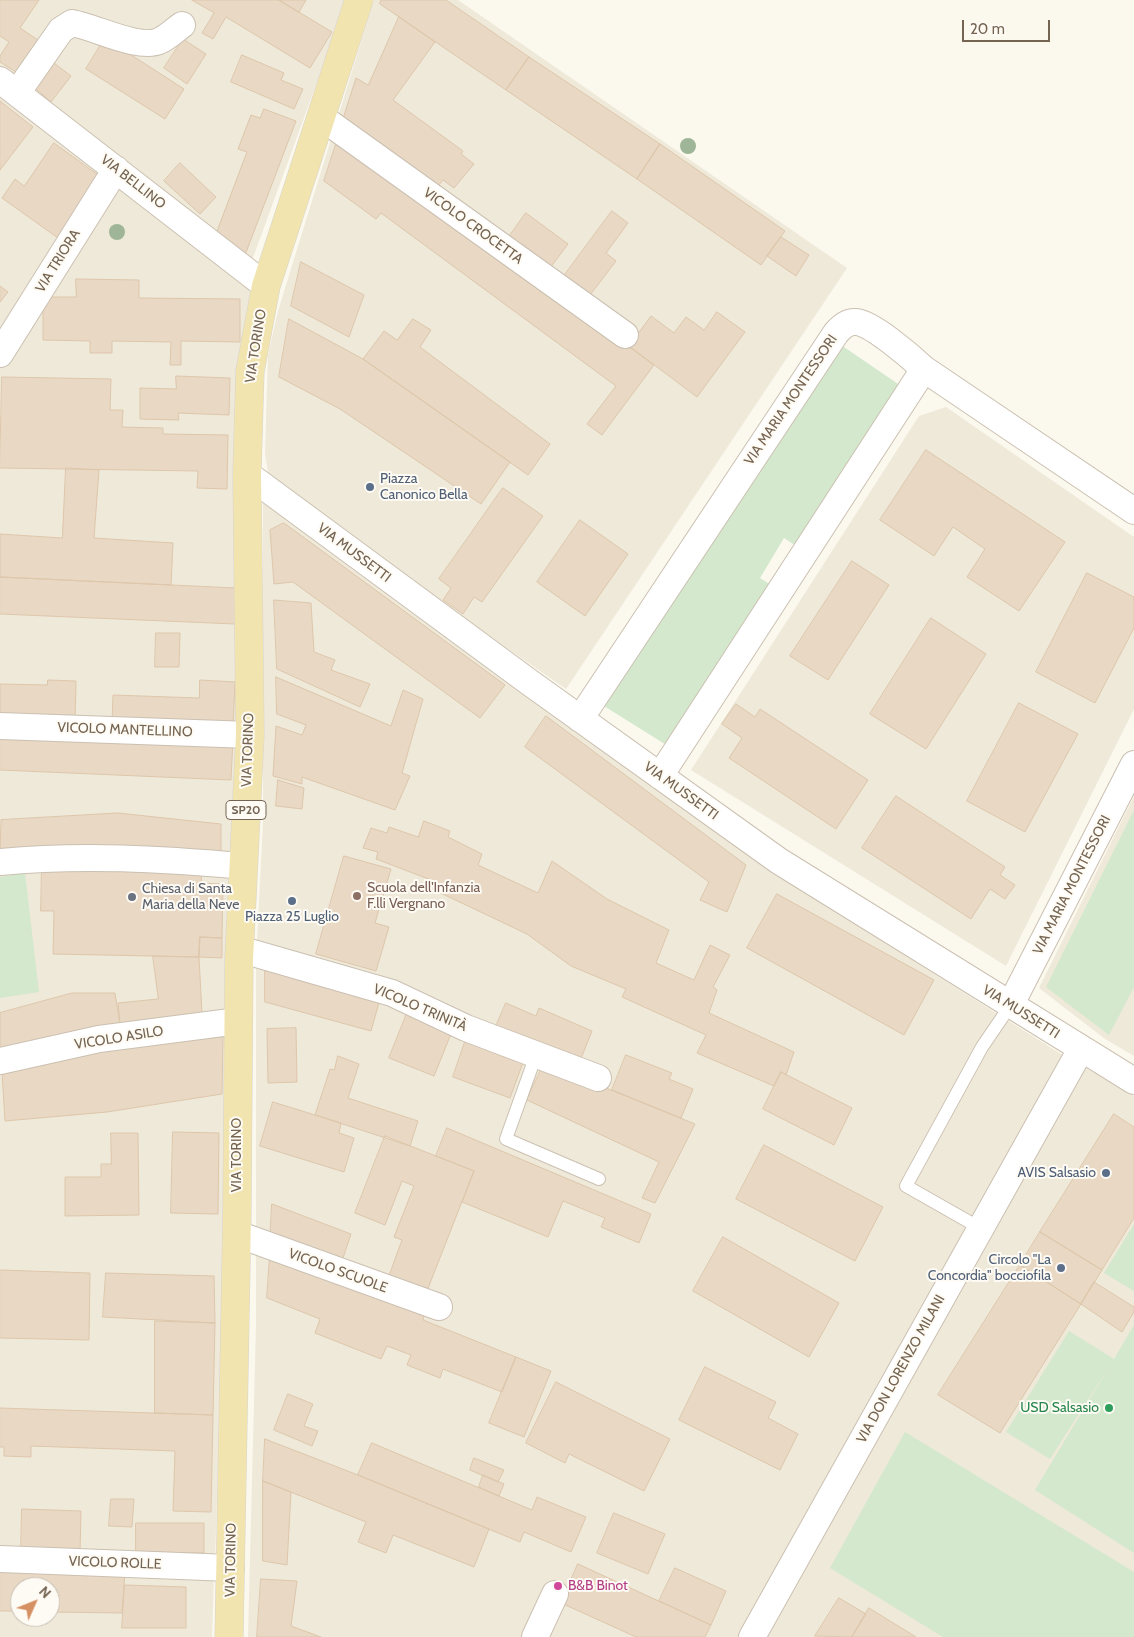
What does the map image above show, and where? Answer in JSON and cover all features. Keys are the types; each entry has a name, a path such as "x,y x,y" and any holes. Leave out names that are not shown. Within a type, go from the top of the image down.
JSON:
{"main road":[{"name":"VIA TORINO","path":"229,1637 237,1234 239,949 250,735 247,474 250,371 266,286 359,0"}],"street":[{"path":"9,86 61,30 72,22 90,26 139,43 158,42 182,26"},
{"name":"VIA BELLINO","path":"9,86 266,286"},
{"name":"VICOLO CROCETTA","path":"321,117 625,335"},
{"name":"VIA TRIORA","path":"0,354 116,168"},
{"name":"VIA MARIA MONTESSORI","path":"580,719 840,328 846,323 864,324 908,354 924,369 1134,511"},
{"path":"660,776 924,369"},
{"name":"VIA MUSSETTI","path":"247,474 580,719 779,861 1010,1006 1134,1081"},
{"name":"VICOLO MANTELLINO","path":"0,726 250,735"},
{"name":"VIA MARIA MONTESSORI","path":"1010,1006 1134,764"},
{"path":"0,862 44,858 141,857 243,866"},
{"name":"VICOLO TRINITÀ","path":"239,949 392,993 466,1028 598,1078"},
{"name":"VICOLO ASILO","path":"0,1061 99,1039 238,1021"},
{"name":"VIA DON LORENZO MILANI","path":"752,1637 1081,1049"},
{"name":"VICOLO SCUOLE","path":"237,1234 439,1308"},
{"name":"VICOLO ROLLE","path":"0,1559 231,1568"},
{"path":"535,1637 555,1594"}],"lane":[{"path":"980,1228 906,1186 982,1048 1010,1006"},
{"path":"536,1055 506,1138 599,1180"}],"shaded area":[{"path":"0,0 347,0 250,266 0,72"},
{"path":"374,0 458,0 847,268 566,689 417,586 268,473 265,454 268,355 278,311"},
{"path":"0,93 253,291 248,304 240,361 241,594 227,1015 0,1055"},
{"path":"946,407 1134,537 1134,709 1006,966 691,770 919,416"},
{"path":"263,501 776,874 1061,1054 1134,1096 1134,1637 248,1637 256,1324 256,962 263,822"},
{"path":"1134,796 1134,1056 1105,1039 1039,988"},
{"path":"226,1032 226,1238 215,1558 0,1553 0,1066"},
{"path":"0,1568 214,1574 212,1637 0,1637"}],"green space":[{"path":"841,345 901,386 796,546 784,538 760,578 771,585 668,746 599,703"},
{"path":"1134,810 1134,987 1109,1035 1046,987"},
{"path":"25,873 39,992 0,998 0,877"},
{"path":"1134,1224 1134,1291 1104,1273"},
{"name":"USD Salsasio","path":"1134,1325 1134,1553 1035,1490 1109,1367 1050,1459 1006,1432 1069,1331 1114,1359"},
{"path":"905,1432 1134,1572 1134,1637 943,1637 830,1568"}],"building":[{"path":"0,0 39,0 20,28 41,42 19,74 0,62 0,56 9,42 0,36"},
{"path":"192,0 279,0 332,32 310,68 226,17 213,39 202,33 214,13"},
{"path":"279,0 306,0 299,12"},
{"path":"381,0 446,0 529,57 506,90 380,4"},
{"path":"399,17 435,42 393,100 463,151 461,154 474,164 454,188 443,180 434,191 341,125 356,78 368,85"},
{"path":"105,38 184,89 165,119 86,69"},
{"path":"183,39 206,54 187,84 164,68"},
{"path":"242,55 284,73 281,80 303,89 294,109 231,82"},
{"path":"529,57 660,144 637,179 506,90"},
{"path":"54,63 71,76 51,102 35,88"},
{"path":"0,101 33,127 0,170"},
{"path":"264,109 296,121 245,255 217,231 247,152 238,149 251,115 260,118"},
{"path":"339,135 654,365 602,435 587,424 616,386 381,213 376,219 324,181"},
{"path":"54,143 101,177 58,238 2,198 15,179 24,186"},
{"path":"660,144 785,231 761,265 637,179"},
{"path":"180,163 216,197 200,214 164,181"},
{"path":"612,211 628,223 606,253 616,261 587,299 561,280"},
{"path":"526,213 568,244 547,272 506,241"},
{"path":"781,237 809,255 796,276 767,256"},
{"path":"301,262 364,295 349,337 291,306"},
{"path":"76,279 139,280 139,298 240,299 240,342 181,341 181,365 170,365 171,342 112,341 112,353 90,353 90,341 43,340 43,297 76,297"},
{"path":"0,286 8,292 0,302"},
{"path":"717,312 745,332 697,397 629,346 651,316 674,333 686,317 704,330"},
{"path":"289,319 363,359 510,462 481,504 340,409 279,377"},
{"path":"413,319 431,330 420,347 550,444 528,475 363,359 384,331 397,340"},
{"path":"176,376 230,378 229,415 178,413 179,420 140,419 140,388 176,389"},
{"path":"2,377 111,379 110,410 123,410 122,427 163,428 163,434 228,435 227,489 197,488 198,471 0,468"},
{"path":"926,450 1065,542 1019,611 967,577 985,549 953,527 934,556 880,520"},
{"path":"66,468 99,470 94,538 173,543 171,585 0,577 0,534 62,538"},
{"path":"503,488 543,516 482,602 474,597 463,614 443,600 451,588 439,579"},
{"path":"580,520 628,554 585,616 537,582"},
{"path":"284,523 505,685 480,718 293,582 274,584 270,530"},
{"path":"852,561 889,585 828,680 790,656"},
{"path":"1087,573 1134,597 1134,628 1095,703 1036,672"},
{"path":"0,577 236,588 235,624 0,614"},
{"path":"274,600 311,603 314,652 335,660 331,670 370,684 360,707 277,669"},
{"path":"931,618 986,654 926,749 870,714"},
{"path":"156,633 180,633 179,667 155,667"},
{"path":"276,677 391,726 403,690 423,699 402,773 410,776 395,810 302,777 302,784 273,776 276,726 302,735 306,725 277,714"},
{"path":"48,680 76,681 75,722 0,720 0,684 47,685"},
{"path":"200,680 235,682 233,729 112,724 113,695 199,698"},
{"path":"1019,703 1078,734 1025,832 967,801"},
{"path":"736,704 755,717 760,709 868,780 836,829 729,758 742,738 722,724"},
{"path":"546,716 746,865 727,912 700,900 709,882 525,747"},
{"path":"0,730 233,739 231,780 0,770"},
{"path":"278,780 304,788 302,809 276,806"},
{"path":"896,796 1005,867 1000,875 1015,885 1005,899 990,889 971,919 862,848"},
{"path":"118,813 221,824 221,857 0,854 1,820"},
{"path":"424,821 450,831 448,837 482,854 478,865 538,893 552,861 607,899 669,930 656,963 694,980 710,945 730,955 713,987 717,990 709,1013 794,1052 786,1075 781,1072 774,1086 697,1053 706,1035 622,997 626,989 571,966 527,934 428,887 431,880 376,859 378,852 363,848 371,828 387,833 389,827 418,837"},
{"name":"Scuola dell'Infanzia F.lli Vergnano","path":"344,856 391,869 375,923 389,927 376,971 316,954"},
{"name":"Chiesa di Santa Maria della Neve","path":"42,864 202,868 201,883 223,884 222,938 200,937 199,957 53,954 54,911 41,911"},
{"path":"777,894 934,980 904,1035 747,948"},
{"path":"200,937 222,938 222,958 199,957"},
{"path":"153,956 199,957 202,1014 120,1024 118,1003 158,999"},
{"path":"265,967 380,999 371,1031 265,1002"},
{"path":"72,993 115,993 120,1024 0,1048 0,1013"},
{"path":"506,1003 536,1016 539,1008 592,1031 578,1066 494,1031"},
{"path":"408,1011 453,1029 434,1076 389,1058"},
{"path":"296,1028 297,1082 268,1083 267,1029"},
{"path":"467,1036 525,1057 510,1098 453,1077"},
{"path":"223,1037 222,1094 107,1112 5,1121 2,1072 63,1054"},
{"path":"626,1055 672,1073 669,1079 693,1089 681,1118 612,1090"},
{"path":"338,1056 359,1064 348,1098 418,1121 410,1146 315,1115 330,1069 334,1070"},
{"path":"544,1063 695,1124 655,1203 642,1198 659,1162 527,1100"},
{"path":"781,1072 852,1108 834,1145 763,1109"},
{"path":"273,1102 341,1123 339,1133 354,1138 344,1172 260,1146"},
{"name":"AVIS Salsasio","path":"1114,1114 1134,1127 1134,1218 1102,1270 1040,1232"},
{"path":"447,1128 651,1214 639,1243 601,1227 605,1218 563,1201 548,1237 462,1202 474,1171 436,1156"},
{"path":"173,1132 219,1133 218,1214 171,1213"},
{"path":"111,1133 138,1133 139,1215 65,1216 65,1177 101,1177 101,1164 111,1164"},
{"path":"385,1136 474,1171 425,1296 387,1281 402,1240 394,1237 414,1186 402,1181 385,1225 355,1213"},
{"path":"764,1145 883,1207 855,1261 736,1199"},
{"path":"272,1204 351,1234 340,1267 270,1242"},
{"name":"Circolo \"La Concordia\" bocciofila","path":"1040,1232 1102,1270 1081,1304 1020,1265"},
{"path":"723,1237 839,1303 809,1357 693,1291"},
{"path":"270,1256 424,1316 423,1320 516,1357 502,1392 443,1369 440,1378 407,1365 411,1355 387,1346 381,1359 315,1333 320,1319 267,1298"},
{"path":"1020,1265 1081,1304 1000,1433 938,1395"},
{"path":"0,1270 90,1273 89,1340 0,1338"},
{"path":"106,1273 214,1276 215,1323 103,1317"},
{"path":"1094,1282 1134,1307 1134,1312 1122,1332 1081,1304"},
{"path":"155,1321 215,1323 213,1415 155,1413"},
{"path":"516,1357 551,1371 524,1437 489,1423"},
{"path":"705,1367 776,1402 768,1418 798,1434 780,1470 679,1420"},
{"path":"556,1382 670,1439 644,1491 569,1454 565,1463 526,1443"},
{"path":"288,1394 313,1404 304,1426 318,1431 312,1446 274,1430"},
{"path":"0,1408 213,1415 211,1512 173,1511 175,1451 31,1446 31,1457 4,1456 4,1447 0,1447"},
{"path":"265,1439 489,1529 474,1567 393,1535 386,1553 358,1542 366,1522 263,1481"},
{"path":"372,1443 532,1510 537,1497 586,1517 571,1552 524,1532 520,1542 358,1475"},
{"path":"474,1458 504,1470 498,1482 470,1470"},
{"path":"483,1475 504,1484 499,1496 479,1487"},
{"path":"263,1481 291,1492 287,1565 263,1561"},
{"path":"111,1499 134,1499 132,1527 109,1526"},
{"path":"22,1509 81,1511 80,1553 21,1551"},
{"path":"614,1513 665,1534 648,1574 597,1553"},
{"path":"136,1523 204,1523 204,1553 136,1552"},
{"path":"578,1564 711,1625 705,1637 636,1637 561,1603"},
{"path":"675,1568 726,1591 711,1625 659,1601"},
{"path":"0,1569 125,1572 122,1613 60,1612 60,1577 10,1577 10,1611 0,1611"},
{"path":"261,1579 297,1581 291,1626 321,1637 257,1637"},
{"path":"125,1585 186,1587 186,1628 122,1628"},
{"path":"839,1598 866,1614 852,1637 815,1636"},
{"path":"869,1608 916,1637 852,1637"}],"place":[{"name":"Piazza Canonico Bella","path":"370,487"},
{"name":"Scuola dell'Infanzia F.lli Vergnano","path":"357,896"},
{"name":"Chiesa di Santa Maria della Neve","path":"132,897"},
{"name":"Piazza 25 Luglio","path":"292,901"},
{"name":"AVIS Salsasio","path":"1106,1173"},
{"name":"Circolo \"La Concordia\" bocciofila","path":"1061,1268"},
{"name":"USD Salsasio","path":"1109,1408"},
{"name":"B&B Binot","path":"558,1586"}]}
